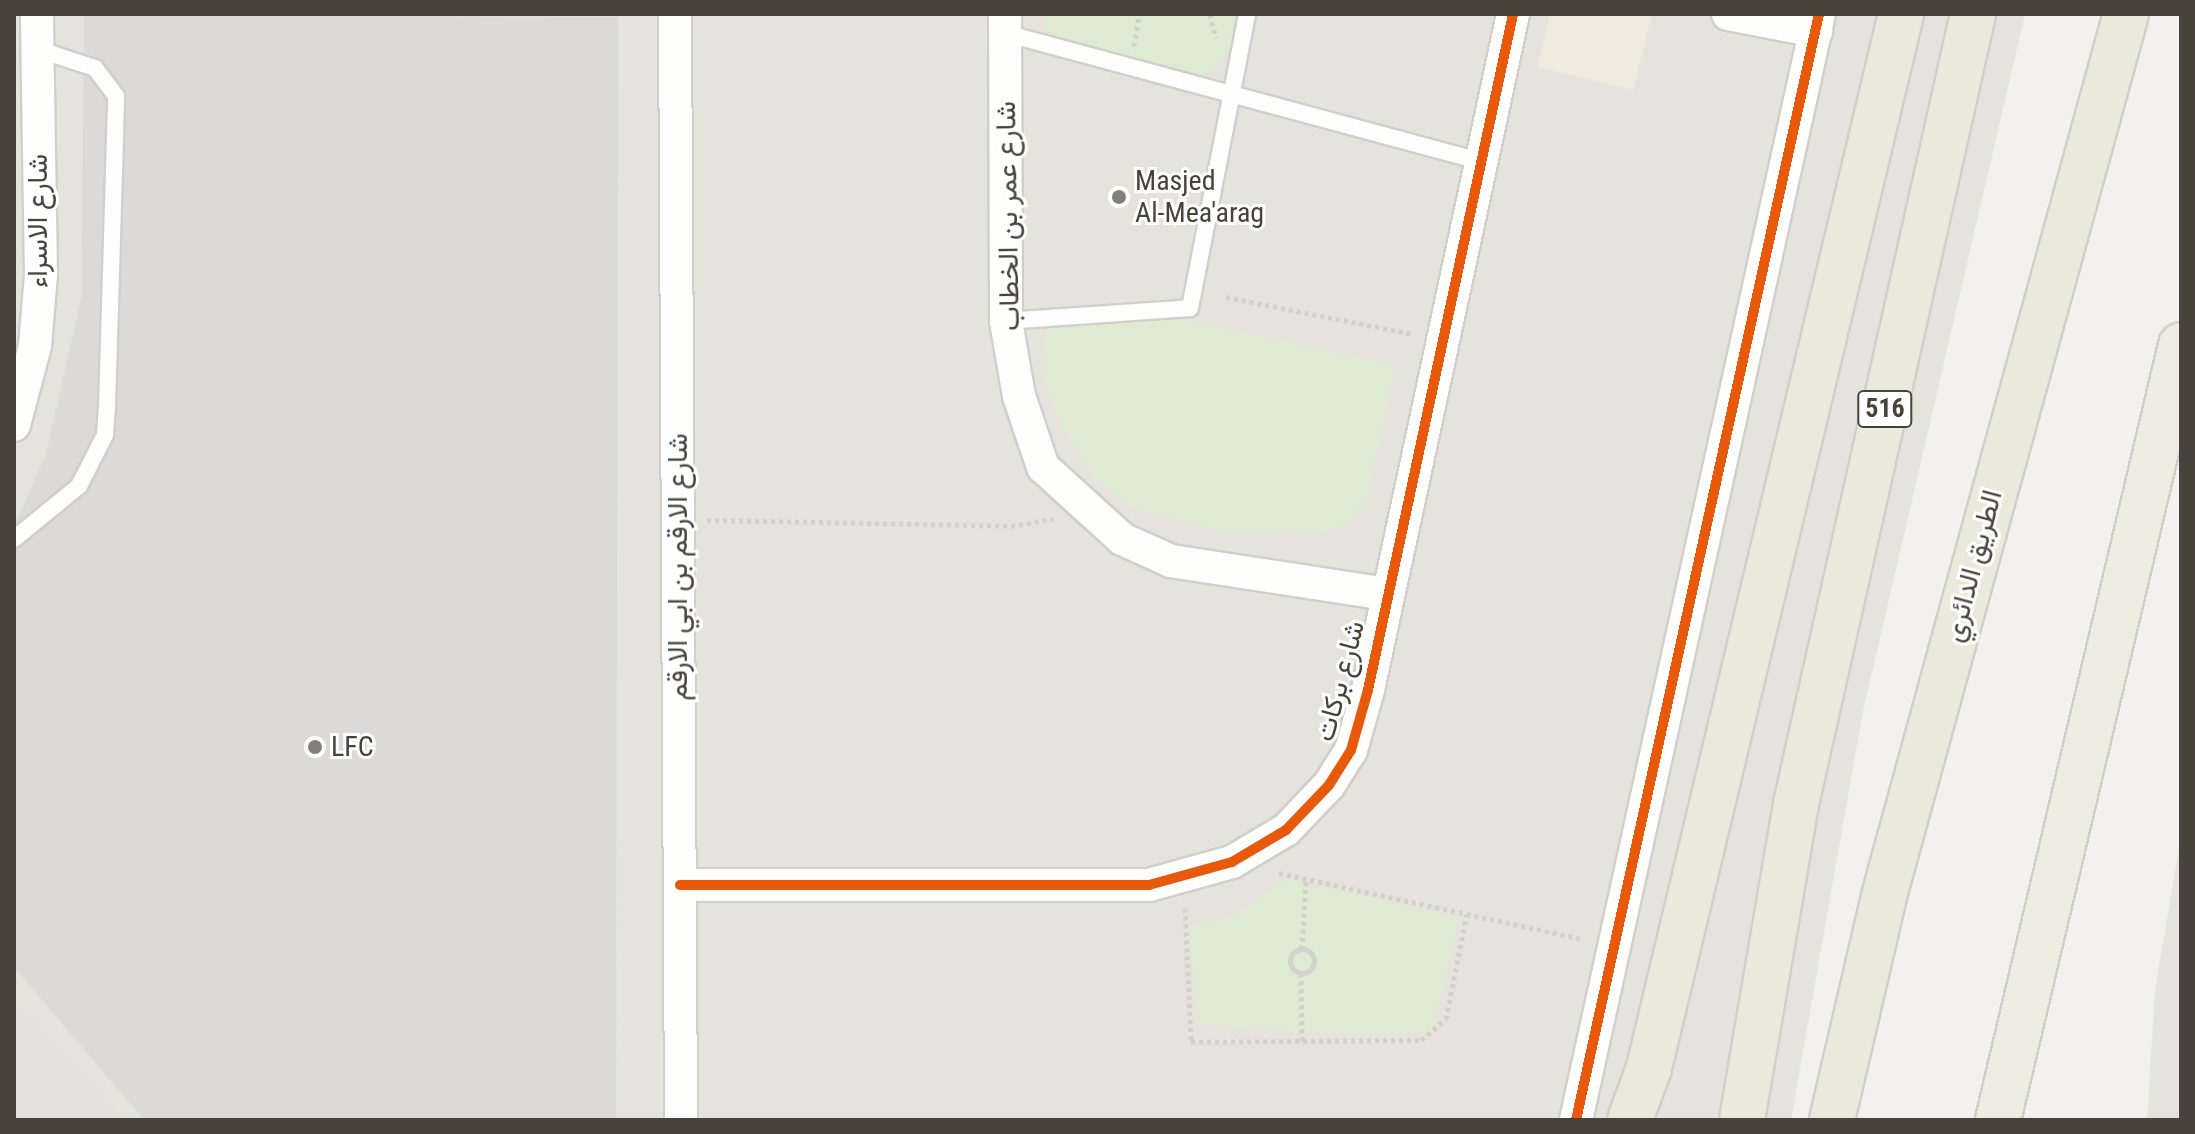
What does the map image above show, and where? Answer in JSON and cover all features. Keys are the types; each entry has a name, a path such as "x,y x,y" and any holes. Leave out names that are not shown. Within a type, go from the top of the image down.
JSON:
{"highway":[{"path":"1630,1120 1649,1068 1901,14"},
{"name":"516","path":"1742,1120 1796,804 1973,14"},
{"name":"الطريق الدائري","path":"1832,1120 1884,896 2126,14"},
{"path":"1998,1120 2181,345"}],"street":[{"name":"شارع الاسراء","path":"14,425 35,346 41,275 37,14"},
{"name":"شارع الارقم بن ابي الارقم","path":"675,14 681,1120"},
{"name":"شارع بركات","path":"680,885 1111,887 1184,878 1232,862 1286,830 1351,750 1513,14"},
{"path":"1576,1120 1618,947 1818,23 1728,14"},
{"name":"شارع عمر بن الخطاب","path":"1005,23 1006,321 1043,467 1079,507 1122,539 1171,561 1386,594"}],"lane":[{"path":"1006,321 1190,308 1247,14"},
{"path":"1005,23 1230,93 1481,161"},
{"path":"14,539 79,486 105,435 107,407 116,96 95,68 37,49"}],"path":[{"path":"1226,297 1442,340"},
{"path":"678,520 1011,526 1079,507"},
{"path":"1232,862 1618,947"},
{"path":"1184,878 1191,1042 1407,1044 1435,1030 1446,1019 1467,914"},
{"path":"1302,1043 1301,973 1290,963 1302,949 1306,879"},
{"path":"1301,973 1314,962 1302,949"}],"shaded area":[{"path":"14,14 2025,14 1863,711 1791,1120 14,1120"},
{"path":"1550,14 1652,14 1633,90 1538,67"},
{"path":"2181,836 2181,1120 2147,1120 2155,990"},
{"path":"14,996 125,1120 14,1120"}],"green space":[{"path":"1042,14 1239,14 1232,47 1206,76 1053,42"},
{"path":"1048,315 1183,320 1395,366 1366,499 1343,525 1320,531 1237,534 1132,507 1093,476 1060,421 1043,374"},
{"path":"1288,879 1459,918 1434,1026 1427,1032 1290,1031 1199,1023 1189,927 1235,916"}],"building":[{"name":"LFC","path":"84,14 618,17 616,1120 144,1120 14,967 14,526 46,454 82,294"}],"cycle path":[{"path":"680,885 1149,885 1232,862 1286,830 1329,785 1351,750 1368,690 1513,14"},
{"path":"1576,1120 1819,14"}],"place":[{"name":"Masjed Al-Mea'arag","path":"1119,197"},
{"name":"LFC","path":"315,747"}]}
